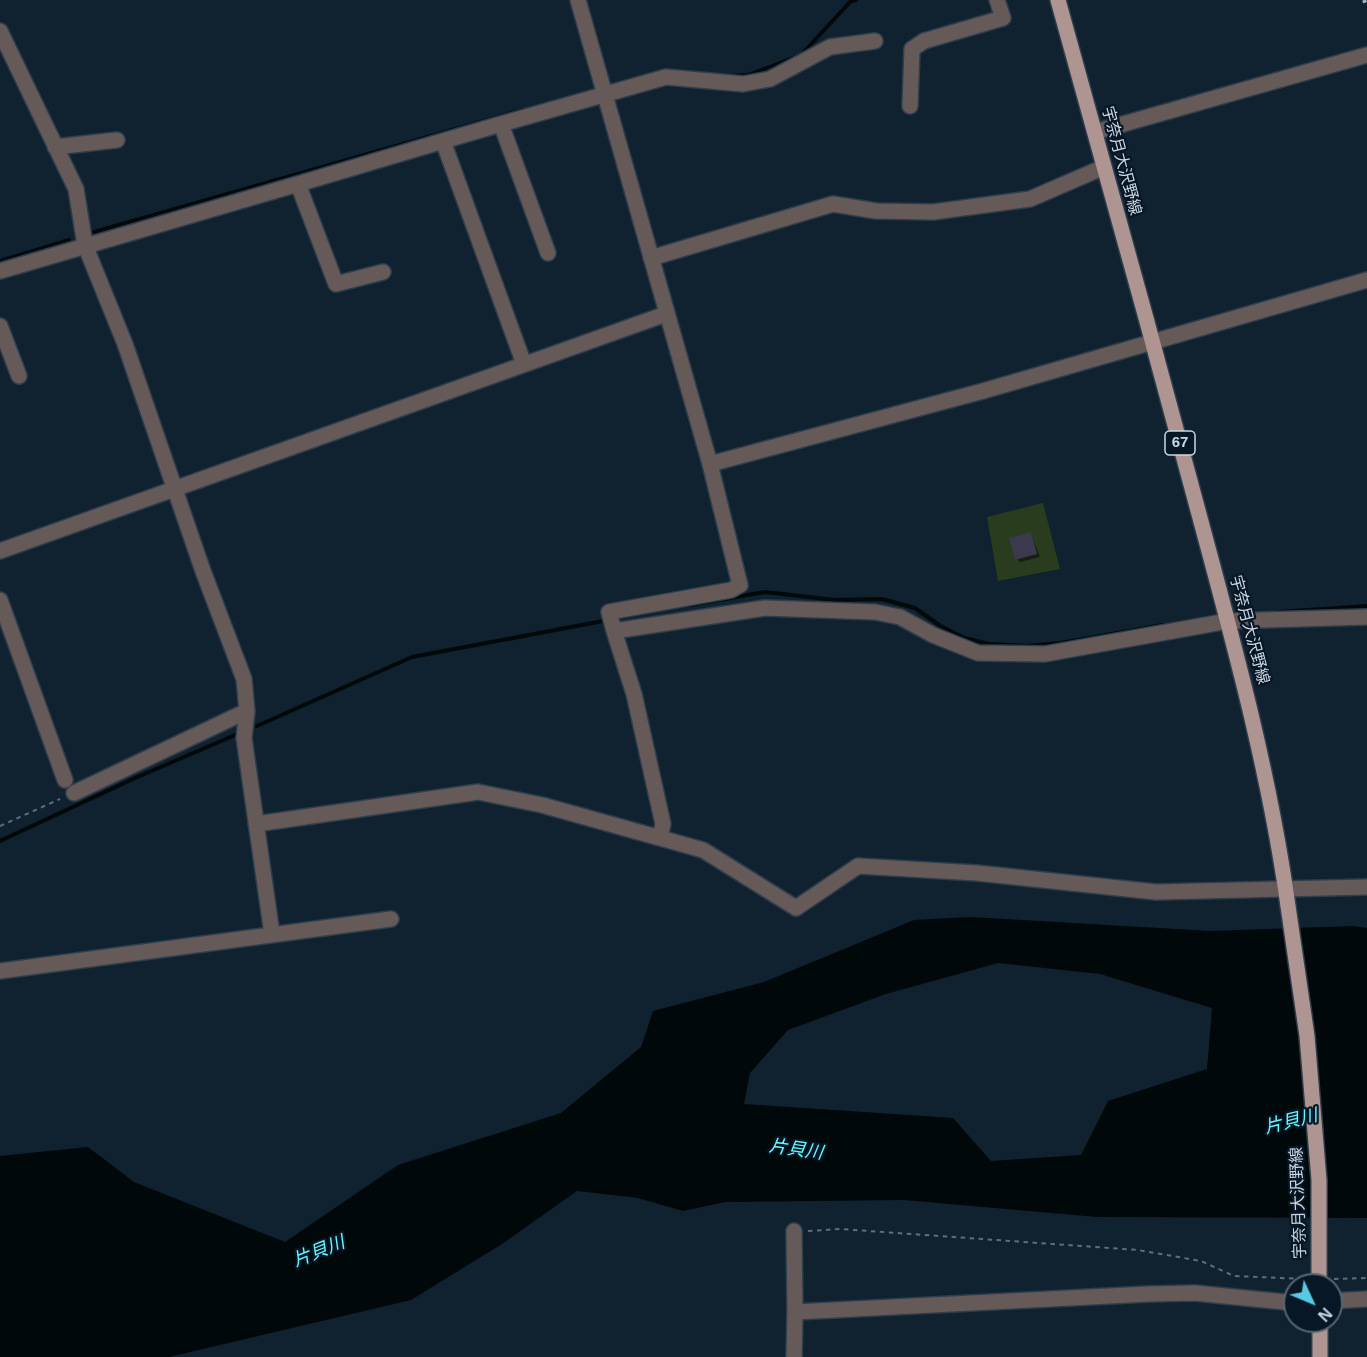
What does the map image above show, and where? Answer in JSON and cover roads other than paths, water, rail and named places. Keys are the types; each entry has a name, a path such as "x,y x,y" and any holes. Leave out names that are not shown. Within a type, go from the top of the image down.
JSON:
{"main road":[{"name":"宇奈月大沢野線","path":"1058,0 1228,621 1260,745 1276,823 1307,1036 1318,1180 1316,1273"},
{"path":"1320,1333 1320,1357"}],"street":[{"path":"578,0 710,464 740,585 731,590 609,612 634,694 663,824 660,838"},
{"path":"910,106 912,49 924,40 1003,18 997,0"},
{"path":"0,31 76,189 85,245 125,344 244,679 247,711 244,738 272,934"},
{"path":"0,271 604,93 666,77 742,84 770,79 830,47 875,41"},
{"path":"1095,132 1367,55"},
{"path":"501,124 548,253"},
{"path":"55,147 117,140"},
{"path":"443,141 524,364"},
{"path":"651,258 833,204 876,211 933,212 1030,200 1104,168"},
{"path":"298,184 336,284 383,272"},
{"path":"710,464 983,391 1367,280"},
{"path":"0,551 666,314"},
{"path":"0,327 19,376"},
{"path":"0,600 69,787 247,711"},
{"path":"614,631 765,608 845,611 900,617 933,635 978,653 1045,654 1228,621 1367,617"},
{"path":"256,824 478,792 542,805 703,850 796,908 858,866 965,872 1156,892 1367,887"},
{"path":"0,971 391,919"},
{"path":"794,1231 794,1357"},
{"path":"795,1312 1195,1293 1283,1302"},
{"path":"1343,1300 1367,1299"}],"water":[{"name":"片貝川","path":"971,917 1210,931 1353,926 1367,928 1367,1218 1097,1217 904,1200 726,1202 683,1211 638,1198 577,1191 502,1244 411,1300 169,1357 0,1357 0,1156 88,1147 134,1182 285,1242 398,1165 561,1113 641,1047 653,1011 764,982 914,920","holes":["998,963 1100,974 1212,1008 1207,1069 1108,1101 1081,1155 991,1161 953,1118 744,1104 750,1073 788,1030 886,994"]}],"waterway":[{"path":"730,76 748,75 801,55 851,1 856,0"},
{"path":"94,232 523,110"},
{"path":"0,261 69,240"},
{"path":"690,605 765,592 835,600 882,599 915,608 939,625 964,638 989,644 1028,646 1061,643 1163,625"},
{"path":"1279,612 1367,606"},
{"path":"257,726 412,657 603,621"},
{"path":"0,841 133,779 235,735"}],"railway":[{"path":"1364,0 1367,7"}]}
